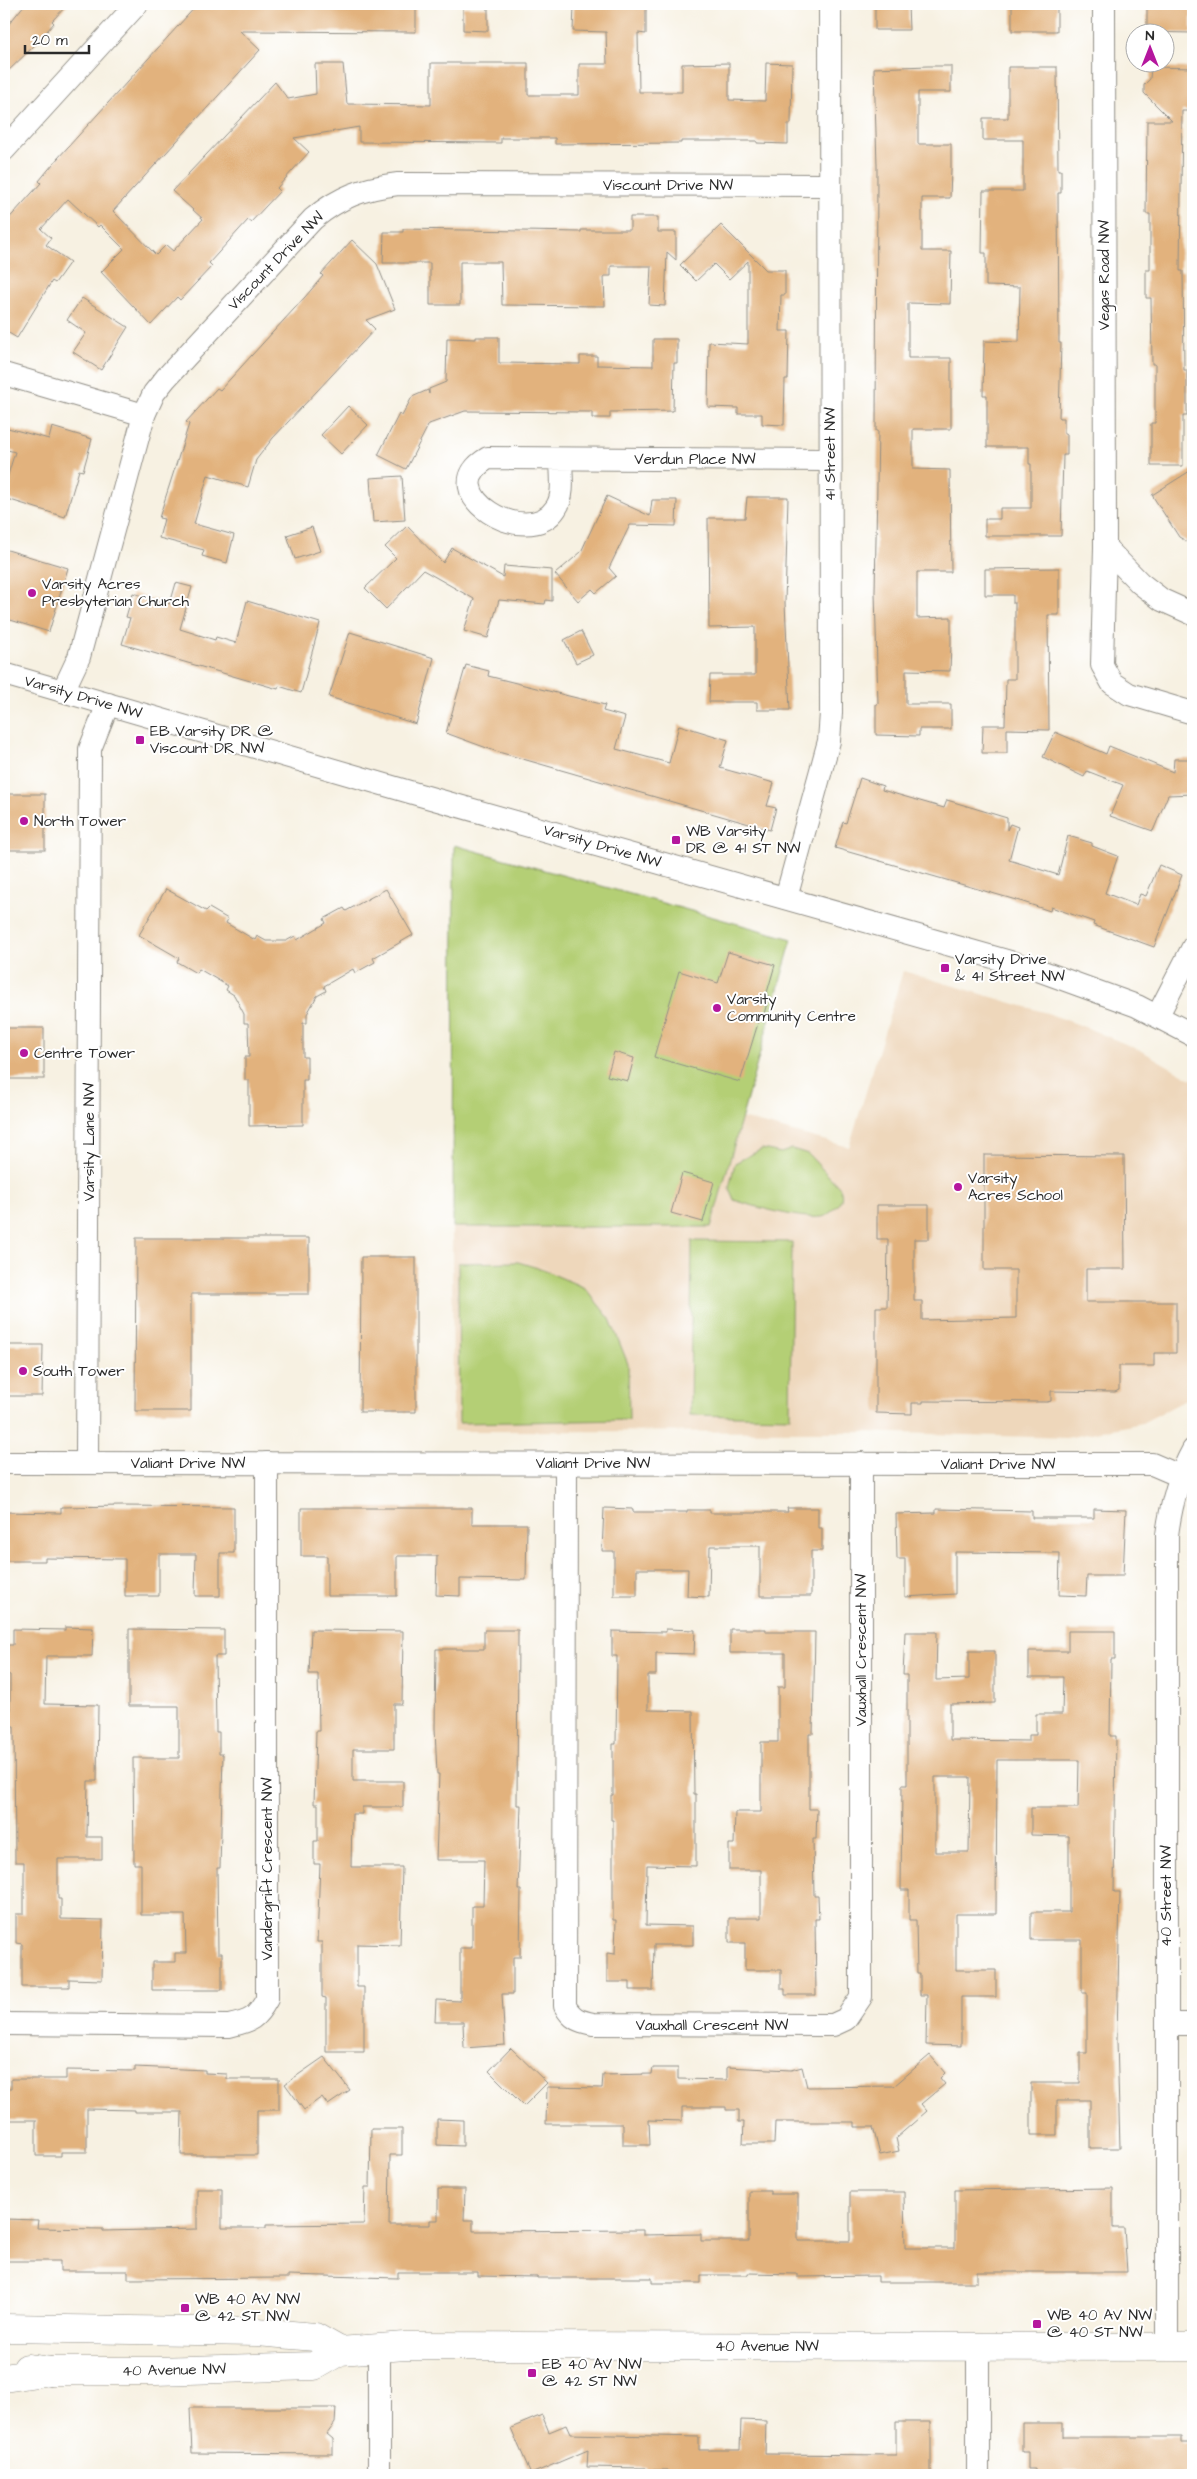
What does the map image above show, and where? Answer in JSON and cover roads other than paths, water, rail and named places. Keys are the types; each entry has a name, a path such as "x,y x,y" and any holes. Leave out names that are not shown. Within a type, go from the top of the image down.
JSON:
{"street":[{"path":"4,150 137,4"},
{"name":"41 Street NW","path":"786,898 829,741 831,713 829,460 830,4"},
{"name":"Vegas Road NW","path":"1104,4 1105,547 1101,656 1112,683 1129,694 1193,713"},
{"name":"Viscount Drive NW","path":"63,691 78,657 144,415 154,393 313,218 339,200 359,191 398,184 830,185"},
{"path":"4,374 144,415"},
{"name":"Verdun Place NW","path":"561,459 829,460"},
{"path":"1105,547 1140,583 1162,600 1193,614"},
{"name":"Varsity Drive NW","path":"4,674 420,795 1035,969 1086,986 1158,1015 1193,1035"},
{"name":"Varsity Lane NW","path":"87,1463 90,749 108,704"},
{"path":"1158,1015 1193,947"},
{"name":"40 Street NW","path":"1167,2347 1167,1554 1170,1510 1180,1476 1193,1450"},
{"name":"Valiant Drive NW","path":"4,1463 1152,1464 1180,1476"},
{"name":"Vandergrift Crescent NW","path":"4,2024 229,2026 246,2022 258,2016 267,1999 267,1463"},
{"name":"Vauxhall Crescent NW","path":"566,1463 565,2006 570,2015 578,2021 593,2024 803,2025 840,2024 852,2012 861,1997 861,1463"},
{"path":"1167,2024 1193,2024"},
{"path":"4,2328 257,2332 315,2337 340,2351"},
{"path":"379,2347 379,2475"},
{"name":"40 Avenue NW","path":"4,2366 50,2371 212,2370 314,2366 340,2351 379,2347 1193,2347"},
{"path":"978,2347 978,2475"},
{"path":"4,2378 50,2371"}],"place":[{"name":"Varsity Acres Presbyterian Church","path":"32,593"},
{"name":"EB Varsity DR @ Viscount DR NW","path":"140,740"},
{"name":"North Tower","path":"24,821"},
{"name":"WB Varsity DR @ 41 ST NW","path":"676,840"},
{"name":"Varsity Drive & 41 Street NW","path":"945,968"},
{"name":"Varsity Community Centre","path":"717,1008"},
{"name":"Centre Tower","path":"24,1053"},
{"name":"Varsity Acres School","path":"958,1187"},
{"name":"South Tower","path":"23,1371"},
{"name":"WB 40 AV NW @ 42 ST NW","path":"185,2308"},
{"name":"WB 40 AV NW @ 40 ST NW","path":"1037,2324"},
{"name":"EB 40 AV NW @ 42 ST NW","path":"532,2373"}]}
